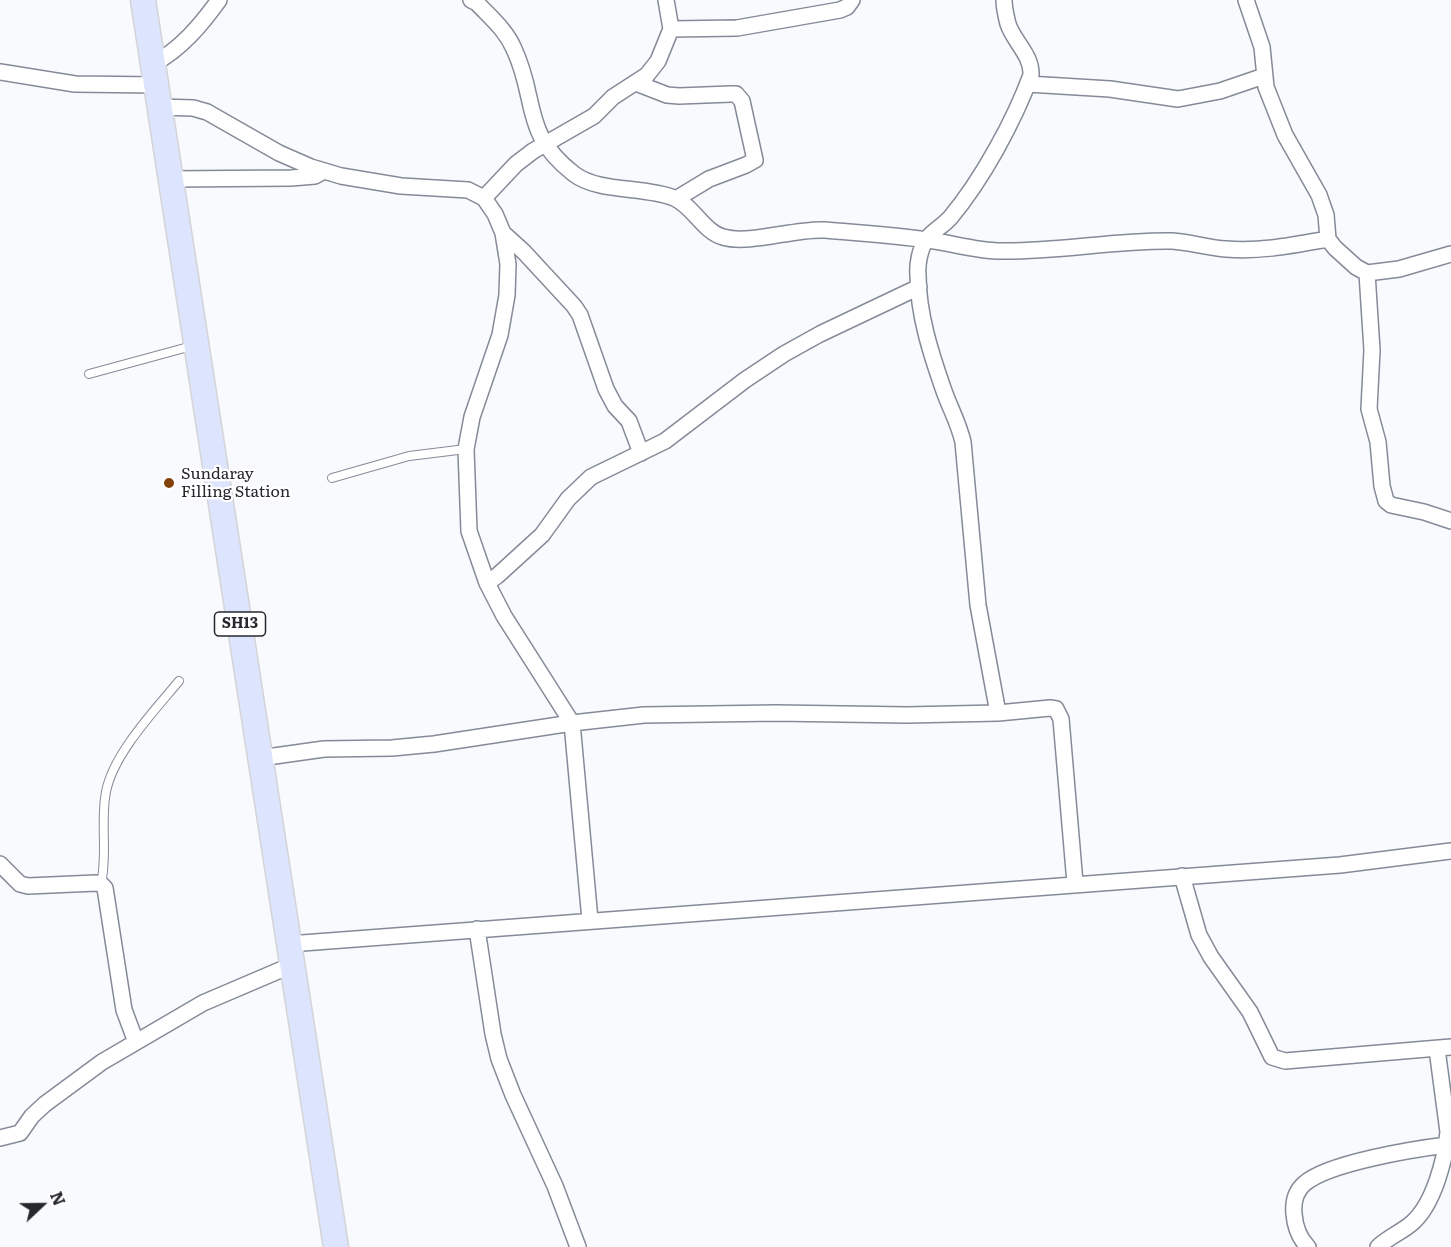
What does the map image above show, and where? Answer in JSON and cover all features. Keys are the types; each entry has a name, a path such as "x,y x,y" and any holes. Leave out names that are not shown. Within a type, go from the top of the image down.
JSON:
{"main road":[{"name":"SH13","path":"143,0 336,1247"}],"street":[{"path":"156,85 168,55 181,45 219,0"},
{"path":"471,0 477,3 509,39 523,74 532,119 544,143 575,174 584,179 676,199 691,209 714,233 723,237 759,237 805,230 823,230 927,240 1000,251 1174,241 1224,249 1247,250 1283,247 1328,239"},
{"path":"484,198 516,164 544,143 594,116 613,97 647,75 658,61 671,29 666,0"},
{"path":"671,29 737,28 777,22 840,10 847,7 852,0"},
{"path":"998,713 978,605 963,442 931,352 922,316 918,264 927,240 949,219 975,183 999,143 1028,84 1032,67 1008,24 1004,0"},
{"path":"1246,0 1262,47 1266,87 1285,135 1319,195 1326,214 1328,239 1345,259 1367,273 1399,269 1451,255"},
{"path":"0,72 75,84 156,85 193,108 207,112 279,153 311,167 341,176 401,186 468,190 484,198 503,232 508,264 507,295 500,335 472,417 466,449 469,531 487,583 504,616 572,723 590,920"},
{"path":"1028,84 1120,90 1178,99 1220,91 1264,76"},
{"path":"636,83 667,95 736,94 742,101 755,160 709,178 676,199"},
{"path":"171,179 291,178 315,176 324,171"},
{"path":"503,232 580,315 606,389 615,406 629,421 641,453"},
{"path":"1367,273 1372,350 1370,409 1378,442 1384,494 1391,505 1451,521"},
{"path":"487,583 498,576 542,535 581,485 678,432 745,380 784,354 820,334 919,287"},
{"path":"260,758 324,749 392,748 434,744 572,723 676,714 998,713 1050,708 1060,713 1076,883"},
{"path":"0,1138 20,1133 32,1116 45,1104 102,1062 291,954 477,928 859,902 1076,883 1340,865 1451,851"},
{"path":"0,864 20,884 28,886 101,884 108,895 124,1010 136,1042"},
{"path":"1182,876 1200,935 1211,957 1250,1012 1272,1057 1285,1061 1444,1048 1448,1132 1440,1171 1421,1215 1410,1225 1383,1241 1378,1247"},
{"path":"477,928 499,1059 555,1186 578,1247"},
{"path":"1308,1247 1301,1241 1294,1222 1293,1206 1296,1192 1304,1183 1322,1173 1344,1166 1419,1148 1446,1145"}],"lane":[{"path":"89,374 133,364 196,345"},
{"path":"332,478 409,456 466,449"},
{"path":"101,884 104,868 104,809 106,790 112,774 141,726 179,681"}],"place":[{"name":"Sundaray Filling Station","path":"169,483"}]}
